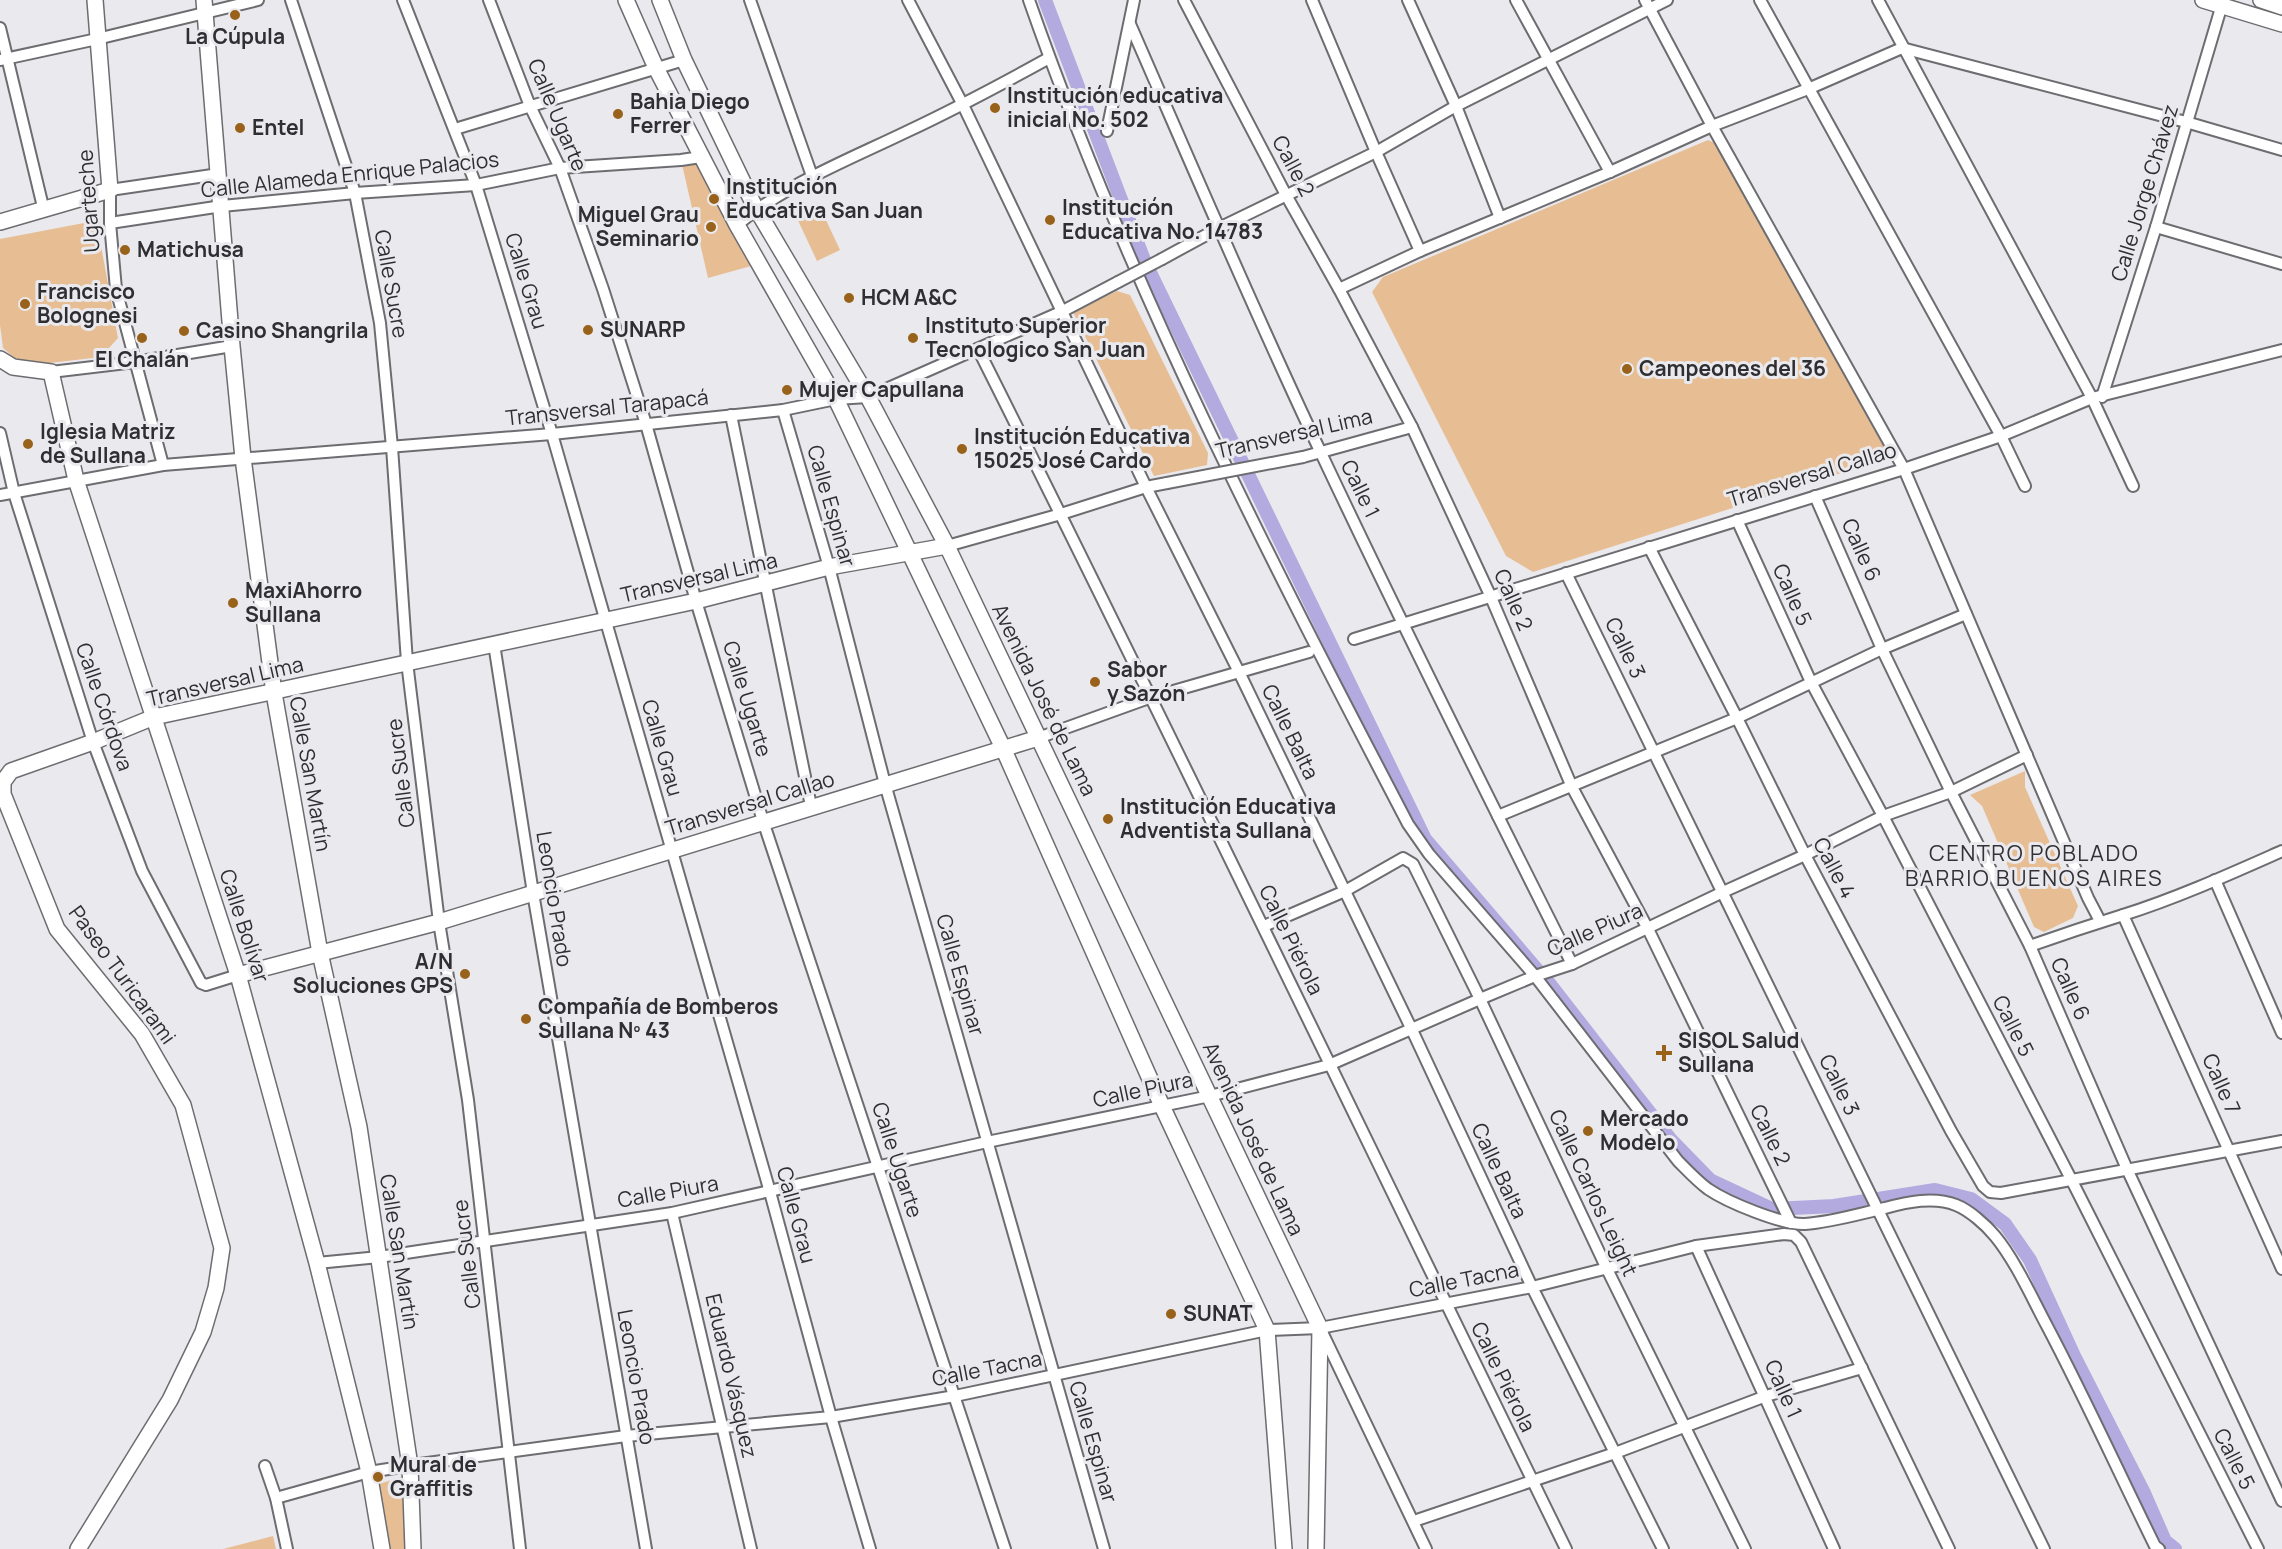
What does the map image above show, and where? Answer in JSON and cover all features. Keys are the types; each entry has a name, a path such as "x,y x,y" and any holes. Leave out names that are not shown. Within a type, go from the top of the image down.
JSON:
{"street":[{"name":"Ugarteche","path":"95,0 116,289 163,465"},
{"path":"4,59 97,39 205,6 258,0"},
{"name":"Calle Sucre","path":"291,0 355,193 380,323 392,447 407,662 439,922 468,1100 486,1241 519,1549"},
{"name":"Calle Grau","path":"403,0 476,185 552,434 870,1549"},
{"name":"Calle Ugarte","path":"489,0 530,106 560,168 603,289 646,424 696,601 764,821 1005,1549"},
{"path":"626,0 656,68 736,225 836,399 1003,748 1162,1106 1267,1330 1284,1549"},
{"name":"Avenida José de Lama","path":"660,0 684,60 756,209 868,397 947,546 1320,1328 1316,1549"},
{"path":"750,0 812,176"},
{"name":"Calle Balta","path":"908,0 963,105 1146,488 1239,672 1412,1030 1532,1287 1663,1549"},
{"path":"1029,0 1093,172 1237,493 1403,813 1429,854 1535,976 1677,1161 1705,1187 1721,1197 1791,1223 1803,1224 1831,1221 1878,1209 1930,1200 1956,1205 1972,1215 1995,1236 2054,1340 2155,1546 2159,1549"},
{"path":"1107,131 1134,0"},
{"name":"Calle 2","path":"1184,0 1286,195 1339,288 1412,426 1490,595 1572,787 1648,929 1791,1223"},
{"path":"1312,0 1420,251"},
{"path":"1408,0 1456,106 1500,218"},
{"path":"1516,0 1610,172"},
{"name":"Transversal Tarapacá","path":"0,495 163,465 552,434 783,410 836,399 868,397 1063,311 1219,228 1376,152 1456,106 1550,60 1647,4 1667,0"},
{"path":"1760,0 2001,436 2025,486"},
{"path":"1878,0 1902,48 2097,398 2133,486"},
{"path":"2203,0 2222,3 2282,24"},
{"path":"2261,0 2282,7"},
{"name":"Calle Jorge Chávez","path":"2097,398 2156,227 2222,3"},
{"path":"1647,4 1712,126 1904,469 2088,898 2100,921"},
{"name":"Calle San Martín","path":"205,6 243,458 274,693 320,953 359,1127 410,1466 413,1549"},
{"name":"Calle 1","path":"1130,24 1321,453 1572,964"},
{"path":"0,28 4,59 44,211"},
{"path":"1339,288 1712,126 1808,89 1902,48 2186,122 2282,150"},
{"path":"736,225 756,209 812,176 963,105 1049,58"},
{"path":"455,129 684,60"},
{"name":"Calle Alameda Enrique Palacios","path":"110,223 222,206 355,193 476,185 560,168 701,157"},
{"path":"0,222 110,190 219,174"},
{"path":"2156,227 2282,264"},
{"path":"1,362 51,372 135,362 232,346"},
{"name":"Calle Piérola","path":"978,349 1264,926 1329,1065 1566,1549"},
{"name":"Transversal Callao","path":"1354,639 1490,595 1904,469 2001,436 2097,398 2282,350"},
{"name":"Calle Bolívar","path":"51,372 76,480 238,975 317,1263 369,1472 382,1549"},
{"name":"Calle Espinar","path":"783,410 829,567 885,784 1104,1549"},
{"path":"731,415 811,806"},
{"name":"Transversal Lima","path":"3,782 11,771 93,742 154,717 696,601 829,567 947,546 1146,488 1321,453 1412,426"},
{"name":"Calle Córdova","path":"0,433 14,493 93,742 141,871 201,983"},
{"name":"Calle 6","path":"1815,496 1882,649 1951,792 2030,946 2127,1169 2282,1501"},
{"name":"Calle 5","path":"1737,520 1810,682 1883,816 2071,1179 2258,1549"},
{"name":"Calle 4","path":"1649,547 1805,855 1976,1177 1990,1192 2001,1193 2071,1179"},
{"name":"Calle 3","path":"1566,573 2044,1549"},
{"path":"1498,816 1737,718 1882,649 1966,614"},
{"name":"Leoncio Prado","path":"494,644 533,893 646,1549"},
{"name":"Transversal Callao","path":"201,983 206,985 439,922 1038,738 1149,698 1309,652"},
{"name":"Calle Piura","path":"317,1263 379,1257 672,1213 987,1142 1210,1096 1329,1065 1535,976 1572,964 1883,816 1951,792 2028,755"},
{"name":"Paseo Turicarami","path":"3,782 3,794 57,929 142,1034 183,1105 222,1248 216,1288 203,1332 170,1400 78,1549"},
{"path":"2030,946 2123,915 2215,880 2282,851"},
{"name":"Calle Carlos Leight","path":"1345,891 1403,858 1413,864 1480,999 1607,1269 1745,1549"},
{"path":"2215,880 2282,1033"},
{"path":"1264,926 1345,891"},
{"name":"Calle 7","path":"2123,915 2282,1269"},
{"path":"2071,1179 2282,1141"},
{"name":"Eduardo Vásquez","path":"672,1213 752,1549"},
{"name":"Calle Tacna","path":"276,1498 369,1472 626,1436 831,1417 955,1396 1267,1330 1320,1328 1532,1287 1696,1246 1784,1234 1794,1235 1801,1242 1862,1368"},
{"name":"Calle 1","path":"1696,1246 1834,1549"},
{"path":"1320,1328 1426,1549"},
{"path":"1414,1521 1615,1453 1766,1396 1862,1368 1949,1549"},
{"path":"266,1466 276,1498 287,1549"}],"shaded area":[{"name":"Campeones del 36","path":"1708,140 1717,144 1886,447 1879,461 1533,572 1506,556 1372,292 1383,277"},
{"path":"701,157 751,266 708,278 681,160"},
{"path":"818,203 840,250 817,261 795,214"},
{"path":"84,223 99,235 118,338 101,357 24,366 3,348 0,325 0,239"},
{"path":"1117,291 1130,295 1208,453 1207,465 1154,476 1073,312"},
{"path":"2025,771 2025,787 2078,906 2073,918 2044,932 2034,927 1982,806 1970,795"},
{"path":"407,1475 410,1549 386,1549 376,1485"},
{"path":"273,1536 276,1549 223,1549"}],"waterway":[{"path":"1045,0 1144,260 1425,839 1539,972"},
{"path":"1545,978 1671,1140 1710,1180 1772,1209 1834,1206 1935,1190 1971,1199 2005,1224 2030,1260 2074,1356 2144,1493 2165,1541 2175,1549"}],"place":[{"name":"La Cúpula","path":"235,15"},
{"name":"Institución educativa inicial No. 502","path":"995,108"},
{"name":"Bahia Diego Ferrer","path":"618,114"},
{"name":"Entel","path":"240,128"},
{"name":"Institución Educativa San Juan","path":"714,199"},
{"name":"Institución Educativa No. 14783","path":"1050,220"},
{"name":"Miguel Grau Seminario","path":"711,227"},
{"name":"Matichusa","path":"125,250"},
{"name":"HCM A&C","path":"849,298"},
{"name":"Francisco Bolognesi","path":"25,304"},
{"name":"SUNARP","path":"588,330"},
{"name":"Casino Shangrila","path":"184,331"},
{"name":"El Chalán","path":"142,338"},
{"name":"Instituto Superior Tecnologico San Juan","path":"913,338"},
{"name":"Campeones del 36","path":"1627,369"},
{"name":"Mujer Capullana","path":"787,390"},
{"name":"Iglesia Matriz de Sullana","path":"28,444"},
{"name":"Institución Educativa 15025 José Cardo","path":"962,449"},
{"name":"MaxiAhorro Sullana","path":"233,603"},
{"name":"Sabor y Sazón","path":"1095,682"},
{"name":"Institución Educativa Adventista Sullana","path":"1108,819"},
{"name":"A/N Soluciones GPS","path":"465,974"},
{"name":"Compañía de Bomberos Sullana Nº 43","path":"526,1019"},
{"name":"SISOL Salud Sullana","path":"1664,1053"},
{"name":"Mercado Modelo","path":"1588,1131"},
{"name":"SUNAT","path":"1171,1314"},
{"name":"Mural de Graffitis","path":"378,1477"}],"district":[{"name":"CENTRO POBLADO BARRIO BUENOS AIRES","path":"2034,866"}]}
